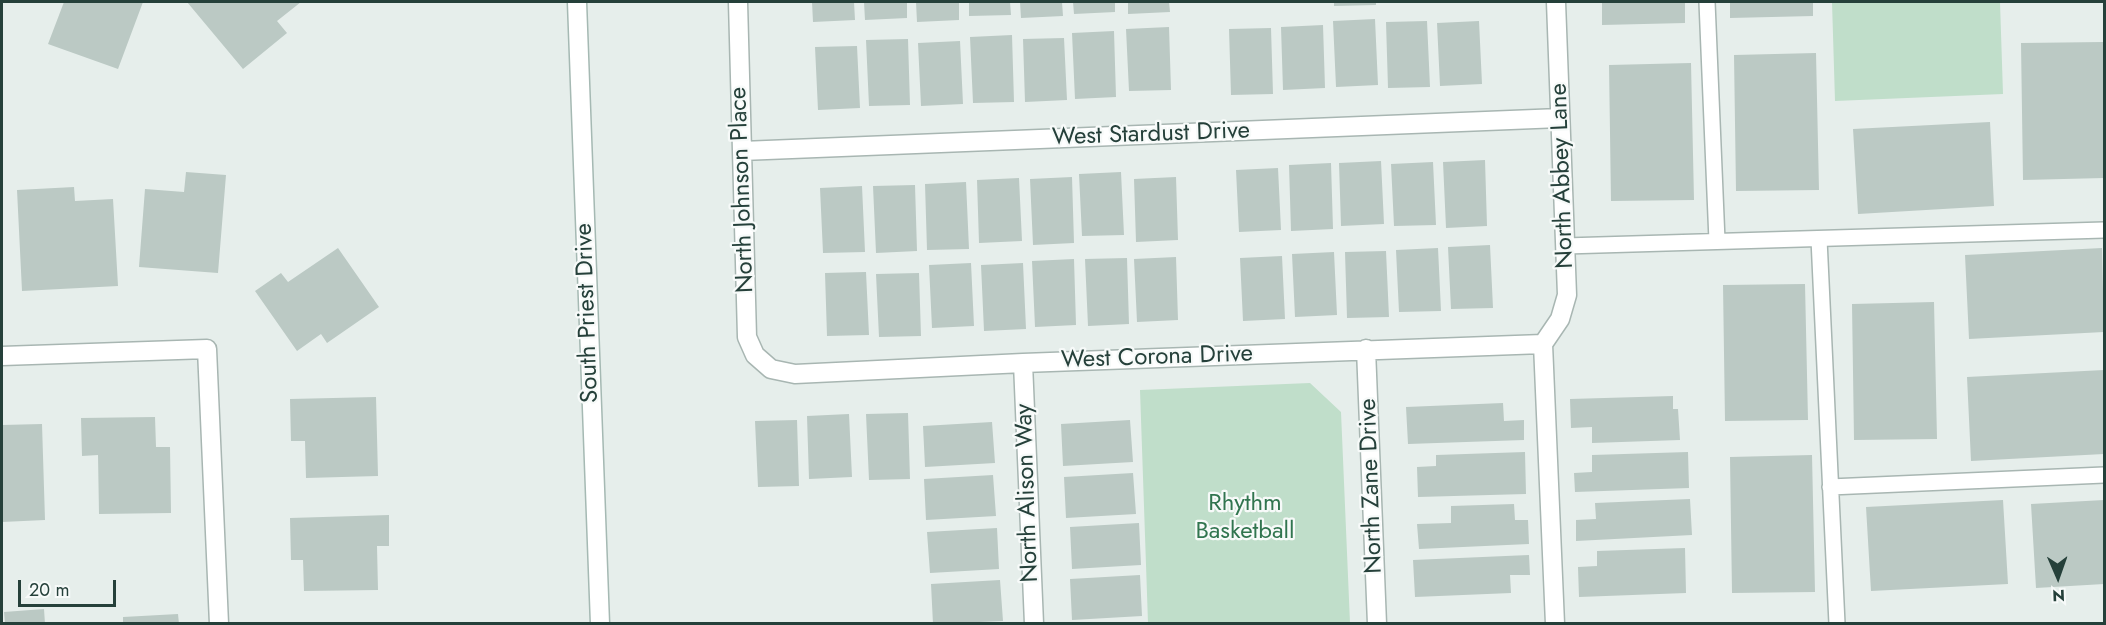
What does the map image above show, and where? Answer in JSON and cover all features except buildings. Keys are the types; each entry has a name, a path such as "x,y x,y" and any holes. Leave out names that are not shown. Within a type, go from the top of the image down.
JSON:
{"street":[{"name":"South Priest Drive","path":"577,2 600,624"},
{"name":"North Johnson Place","path":"738,2 747,337 755,355 771,369"},
{"name":"North Abbey Lane","path":"1543,344 1560,319 1567,295 1556,2"},
{"name":"West Stardust Drive","path":"742,151 1560,118"},
{"name":"West Corona Drive","path":"771,369 795,374 1366,349 1543,344"},
{"path":"1543,344 1555,624"},
{"path":"2,356 207,349 219,624"},
{"name":"North Zane Drive","path":"1366,349 1377,624"},
{"name":"North Alison Way","path":"1023,363 1034,624"}],"lane":[{"path":"1707,2 1717,241"},
{"path":"1565,246 2104,230"},
{"path":"1819,239 1837,624"},
{"path":"1830,487 2104,475"}],"green space":[{"path":"1832,2 2000,2 2003,94 1835,101"},
{"name":"Rhythm Basketball","path":"1310,383 1341,412 1350,623 1148,623 1140,390"}]}
